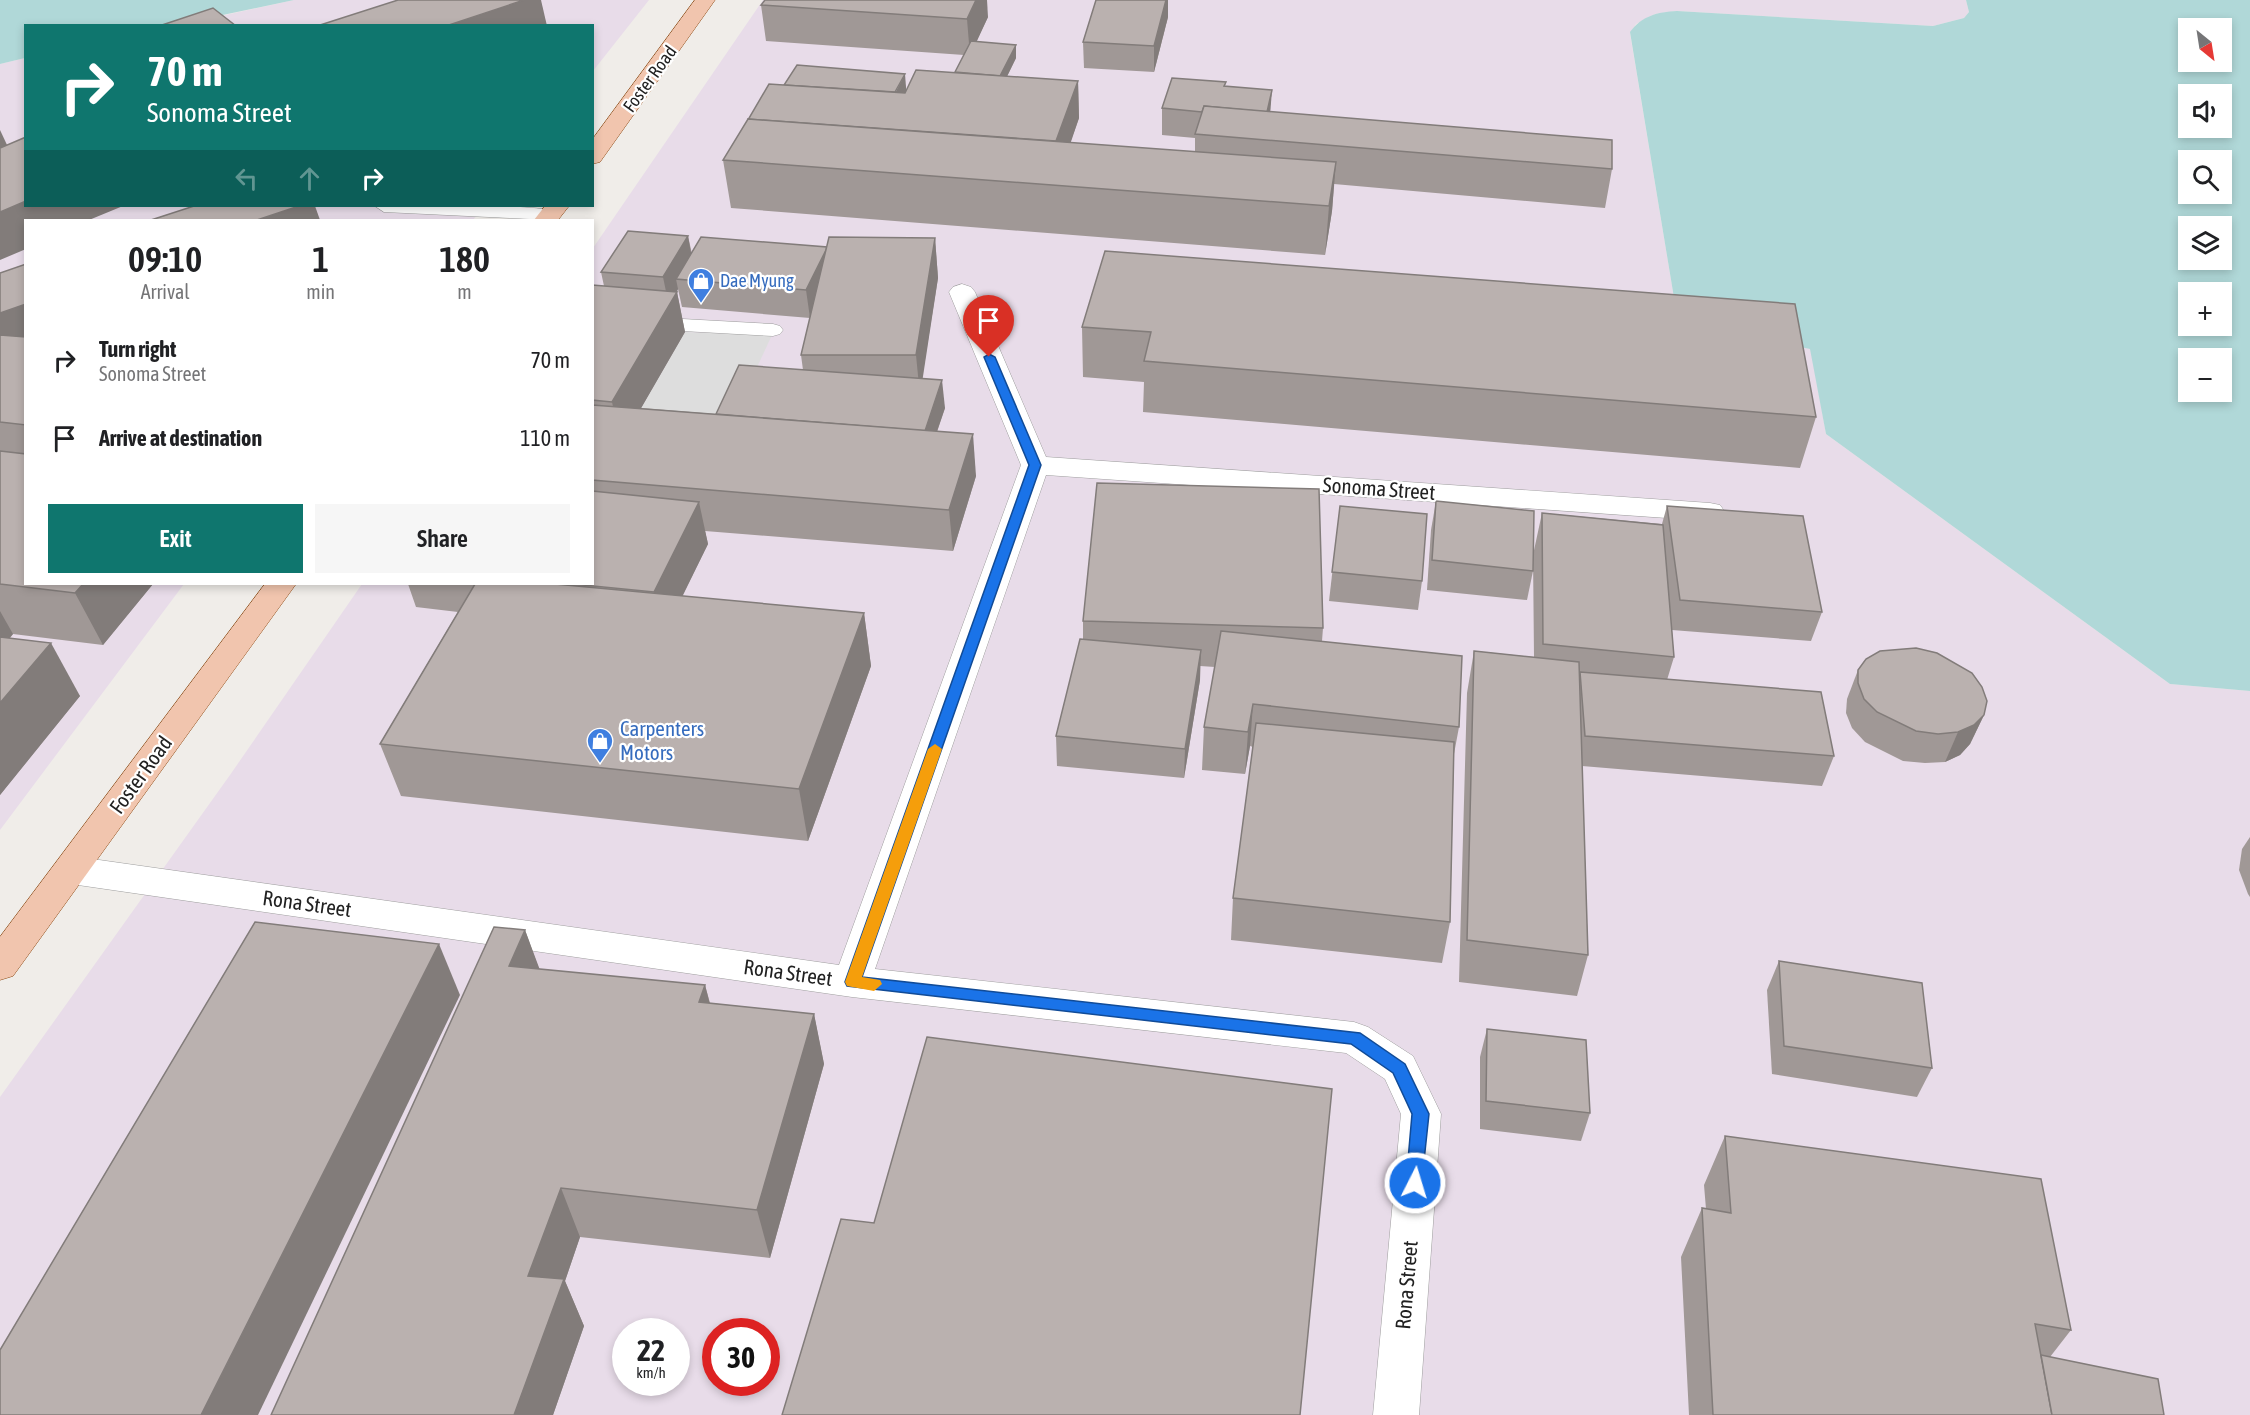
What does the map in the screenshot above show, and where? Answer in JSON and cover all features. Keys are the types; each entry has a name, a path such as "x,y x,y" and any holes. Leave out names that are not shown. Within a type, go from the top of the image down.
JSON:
{"main road":[{"name":"Foster Road","path":"594,154 705,0"},
{"name":"Foster Road","path":"0,965 280,585"}],"street":[{"path":"852,982 1035,465 962,292"},
{"name":"Sonoma Street","path":"1035,465 1723,513"},
{"name":"Rona Street","path":"71,870 852,982 1354,1038 1399,1068 1421,1114 1396,1415"}],"lane":[{"path":"408,207 551,213"},
{"path":"594,320 773,330"}],"shaded area":[{"path":"294,0 649,0 594,70 594,24 184,24"},
{"path":"763,0 1966,0 1969,12 1964,18 1933,26 1677,11 1655,14 1636,24 1630,33 1678,322 1811,349 1826,434 2170,684 2250,691 2250,1415 0,1415 0,1097 230,775 361,585 594,585 594,247"},
{"path":"24,58 24,207 484,207 474,219 24,219 24,585 183,585 0,830 0,64"},
{"path":"685,332 772,335 716,455 621,443"}],"water":[{"path":"0,0 294,0 180,24 24,24 24,58 0,64"},
{"path":"1966,0 2250,0 2250,691 2170,684 1826,434 1810,349 1678,322 1630,32 1640,22 1651,16 1677,11 1933,26 1964,18 1969,12"}],"building":[{"path":"398,0 524,0 452,24 323,24"},
{"path":"765,0 976,0 967,19 761,5"},
{"path":"1096,0 1166,0 1154,46 1083,42"},
{"path":"213,8 233,24 165,24"},
{"path":"971,41 1016,45 1000,76 955,72"},
{"path":"797,65 905,74 895,92 784,85"},
{"path":"916,70 1078,81 1056,141 749,119 769,84 905,93"},
{"path":"1172,78 1226,82 1224,86 1272,90 1267,112 1204,106 1202,112 1162,108"},
{"path":"1204,106 1612,140 1612,169 1195,134"},
{"path":"748,119 1336,162 1329,206 723,160"},
{"path":"24,138 24,202 0,212 0,148"},
{"path":"191,207 296,207 260,219 154,219"},
{"path":"628,231 688,236 663,277 601,272"},
{"path":"701,237 827,247 806,290 676,279"},
{"path":"829,237 935,238 916,355 801,355"},
{"path":"1105,251 1795,304 1816,417 1144,361 1151,332 1082,327"},
{"path":"24,265 24,305 0,313 0,273"},
{"path":"594,285 677,292 612,402 594,400"},
{"path":"0,335 24,337 24,425 0,422"},
{"path":"739,365 942,380 925,431 716,414"},
{"path":"594,405 973,434 949,510 594,480"},
{"path":"0,451 24,454 24,585 82,585 75,593 0,584"},
{"path":"1097,483 1319,489 1323,628 1083,621"},
{"path":"594,491 699,502 654,592 583,585 594,585"},
{"path":"1436,501 1534,511 1533,571 1432,560"},
{"path":"1340,506 1427,514 1422,581 1332,572"},
{"path":"1667,506 1803,516 1822,612 1680,600"},
{"path":"1542,513 1663,525 1674,657 1543,644"},
{"path":"474,585 566,585 864,613 799,789 380,744"},
{"path":"1221,631 1462,656 1459,727 1253,704 1248,732 1204,727"},
{"path":"0,637 51,643 0,703"},
{"path":"1080,639 1201,650 1185,749 1056,736"},
{"path":"1916,648 1937,653 1972,673 1982,687 1987,701 1984,715 1974,725 1958,732 1938,734 1916,731 1877,712 1864,699 1858,683 1858,670 1866,659 1880,651"},
{"path":"1474,651 1579,662 1588,955 1467,940"},
{"path":"1580,672 1821,692 1834,756 1585,736"},
{"path":"1256,723 1454,742 1450,922 1233,898"},
{"path":"255,922 439,944 201,1415 0,1415 0,1350"},
{"path":"494,927 525,930 509,966 705,985 699,1002 814,1014 757,1210 561,1188 528,1276 564,1279 514,1415 271,1415"},
{"path":"1779,961 1922,983 1932,1068 1784,1046"},
{"path":"1487,1029 1586,1040 1590,1113 1486,1101"},
{"path":"927,1037 1332,1089 1300,1415 782,1415 841,1219 874,1223"},
{"path":"1725,1136 2041,1179 2071,1330 2035,1324 2052,1415 1713,1415 1702,1208 1731,1213"},
{"path":"2041,1355 2158,1379 2164,1415 2052,1415"}],"slow traffic":[{"path":"874,984 852,982 935,749"}],"place":[{"name":"Dae Myung","path":"701,304"},
{"name":"Carpenters Motors","path":"600,764"}],"route":[{"path":"989,357 1035,465 852,982 1354,1038 1399,1068 1421,1114 1415,1183"}]}
